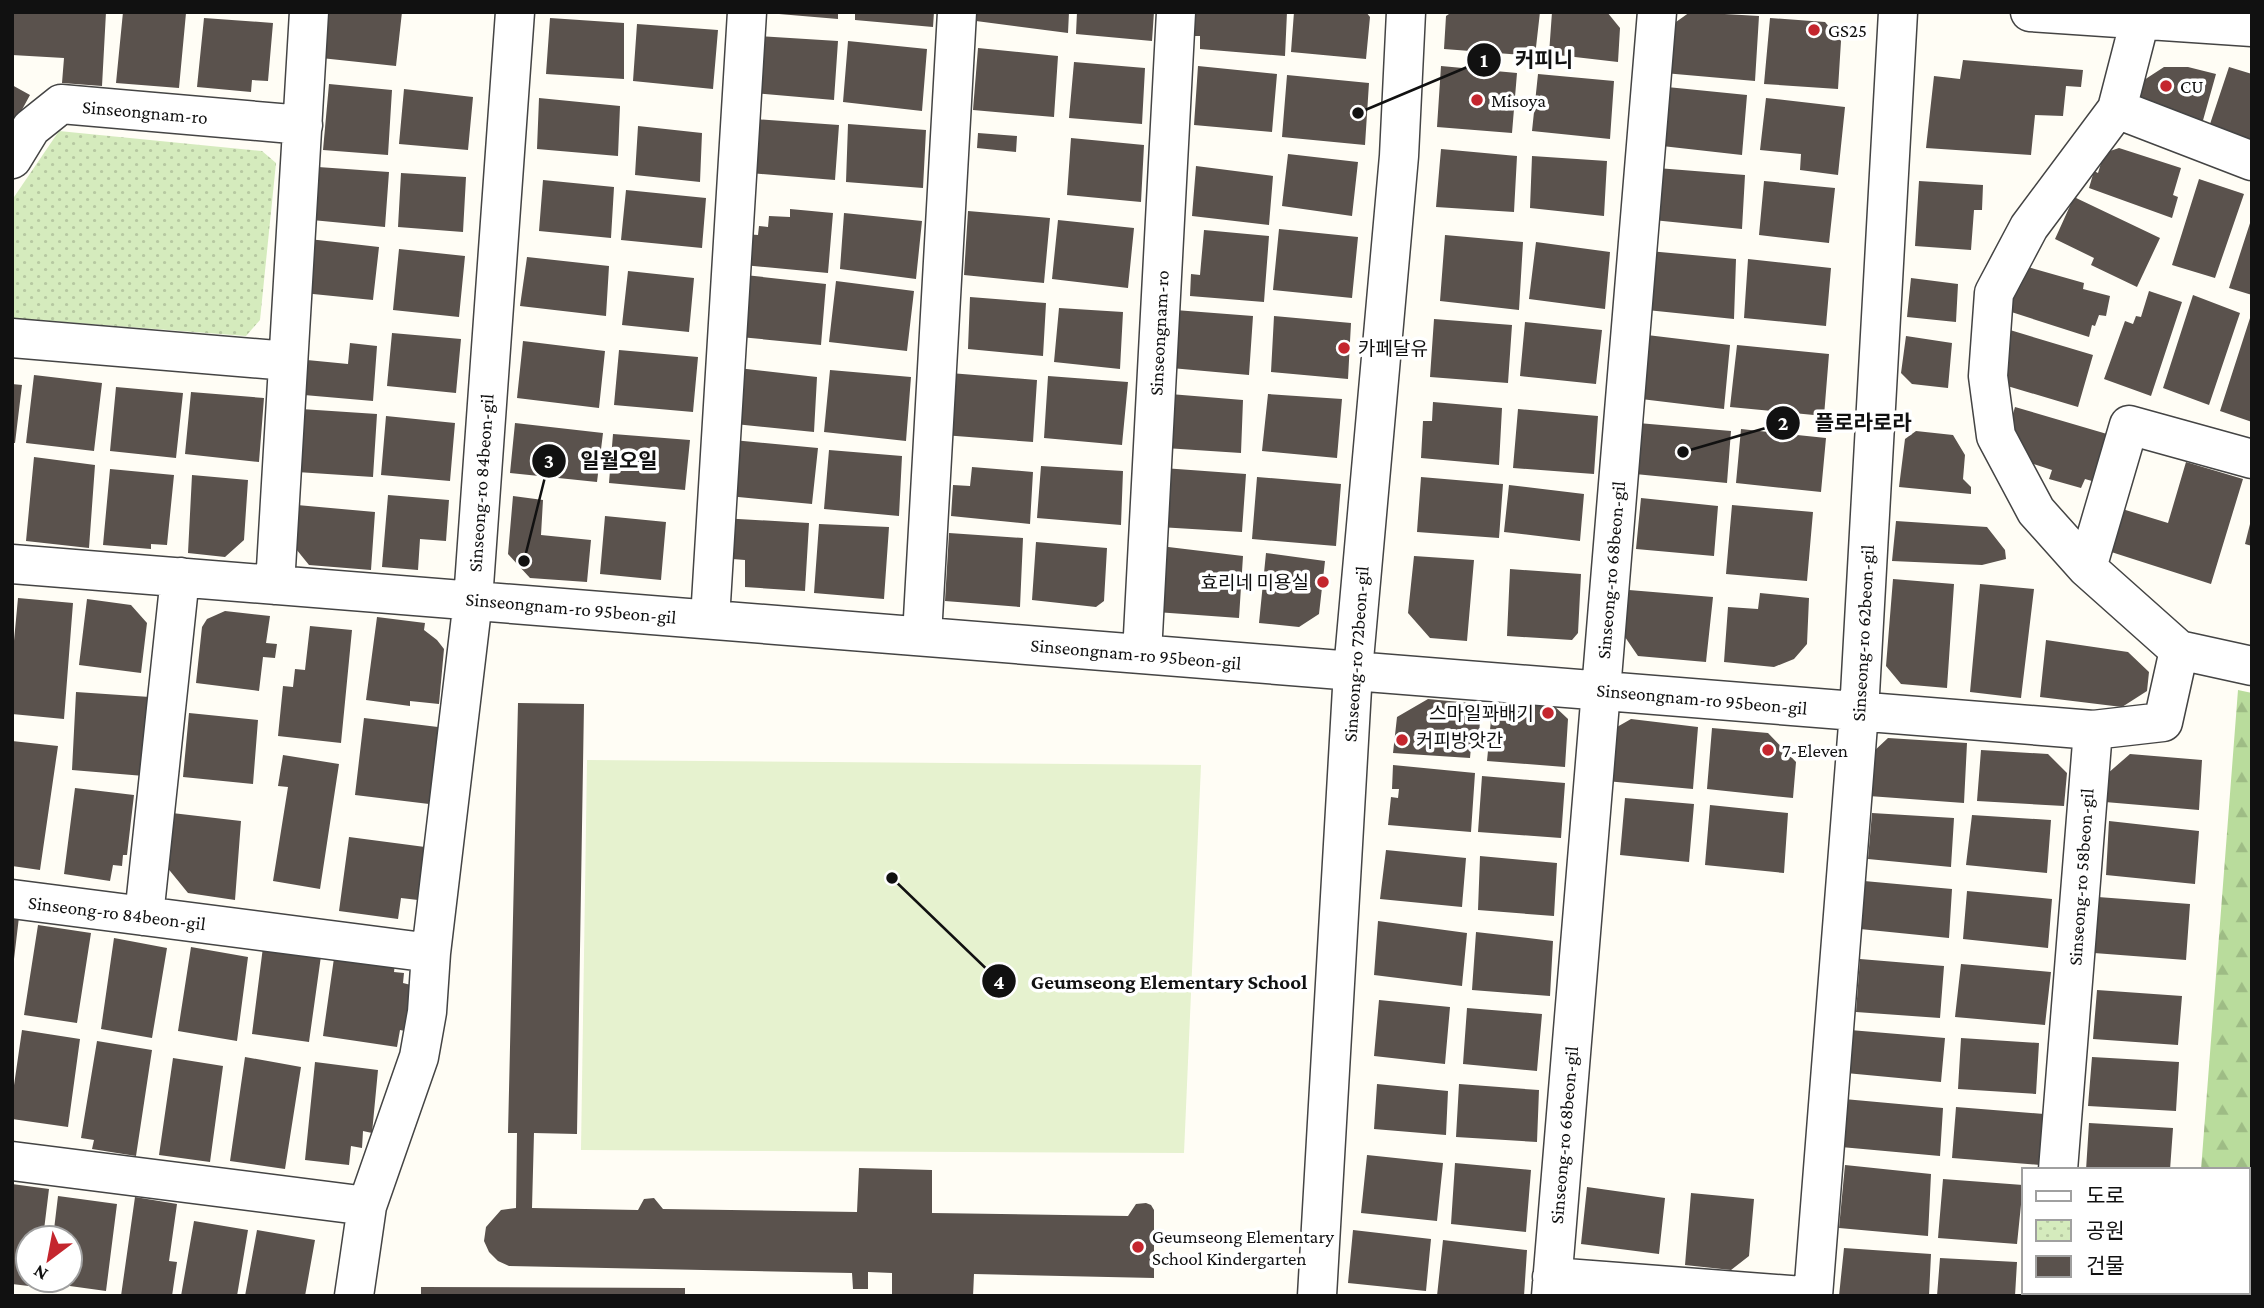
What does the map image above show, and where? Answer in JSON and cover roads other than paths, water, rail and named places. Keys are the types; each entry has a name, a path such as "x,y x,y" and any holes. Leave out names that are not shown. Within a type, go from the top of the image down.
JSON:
{"street":[{"path":"275,584 310,12"},
{"name":"Sinseong-ro 84beon-gil","path":"354,1296 367,1206 419,1057 427,1012 431,953 473,600 515,12"},
{"path":"709,619 747,12"},
{"path":"922,636 957,12"},
{"name":"Sinseongnam-ro","path":"1142,654 1176,12"},
{"name":"Sinseong-ro 72beon-gil","path":"1317,1296 1353,671 1399,156 1406,12"},
{"name":"Sinseong-ro 68beon-gil","path":"1552,1286 1657,12"},
{"name":"Sinseong-ro 62beon-gil","path":"1812,1296 1859,712 1898,12"},
{"path":"2030,12 2252,27"},
{"path":"2140,20 2117,109 2029,227 1994,293 1988,376 1996,436 2036,511 2087,568 2179,650 2252,666"},
{"name":"Sinseongnam-ro","path":"12,159 31,128 61,104 303,125"},
{"path":"2117,109 2252,161"},
{"path":"12,338 288,361"},
{"path":"2087,568 2129,425 2252,459"},
{"name":"Sinseongnam-ro 95beon-gil","path":"12,564 2092,730"},
{"path":"144,916 180,577"},
{"path":"2092,730 2163,722 2179,650"},
{"name":"Sinseong-ro 58beon-gil","path":"2058,1168 2092,730"},
{"name":"Sinseong-ro 84beon-gil","path":"12,899 431,953"},
{"path":"12,1161 367,1206"},
{"path":"1552,1286 1804,1296"}],"place":[{"name":"GS25","path":"1814,30"},
{"name":"CU","path":"2166,86"},
{"name":"Misoya","path":"1477,100"},
{"name":"커피니","path":"1358,113"},
{"name":"카페달유","path":"1344,348"},
{"name":"플로라로라","path":"1683,452"},
{"name":"일월오일","path":"524,561"},
{"name":"효리네 미용실","path":"1323,582"},
{"name":"스마일꽈배기","path":"1548,713"},
{"name":"커피방앗간","path":"1402,740"},
{"name":"7-Eleven","path":"1768,750"},
{"name":"Geumseong Elementary School","path":"892,878"},
{"name":"Geumseong Elementary School Kindergarten","path":"1138,1247"}]}
